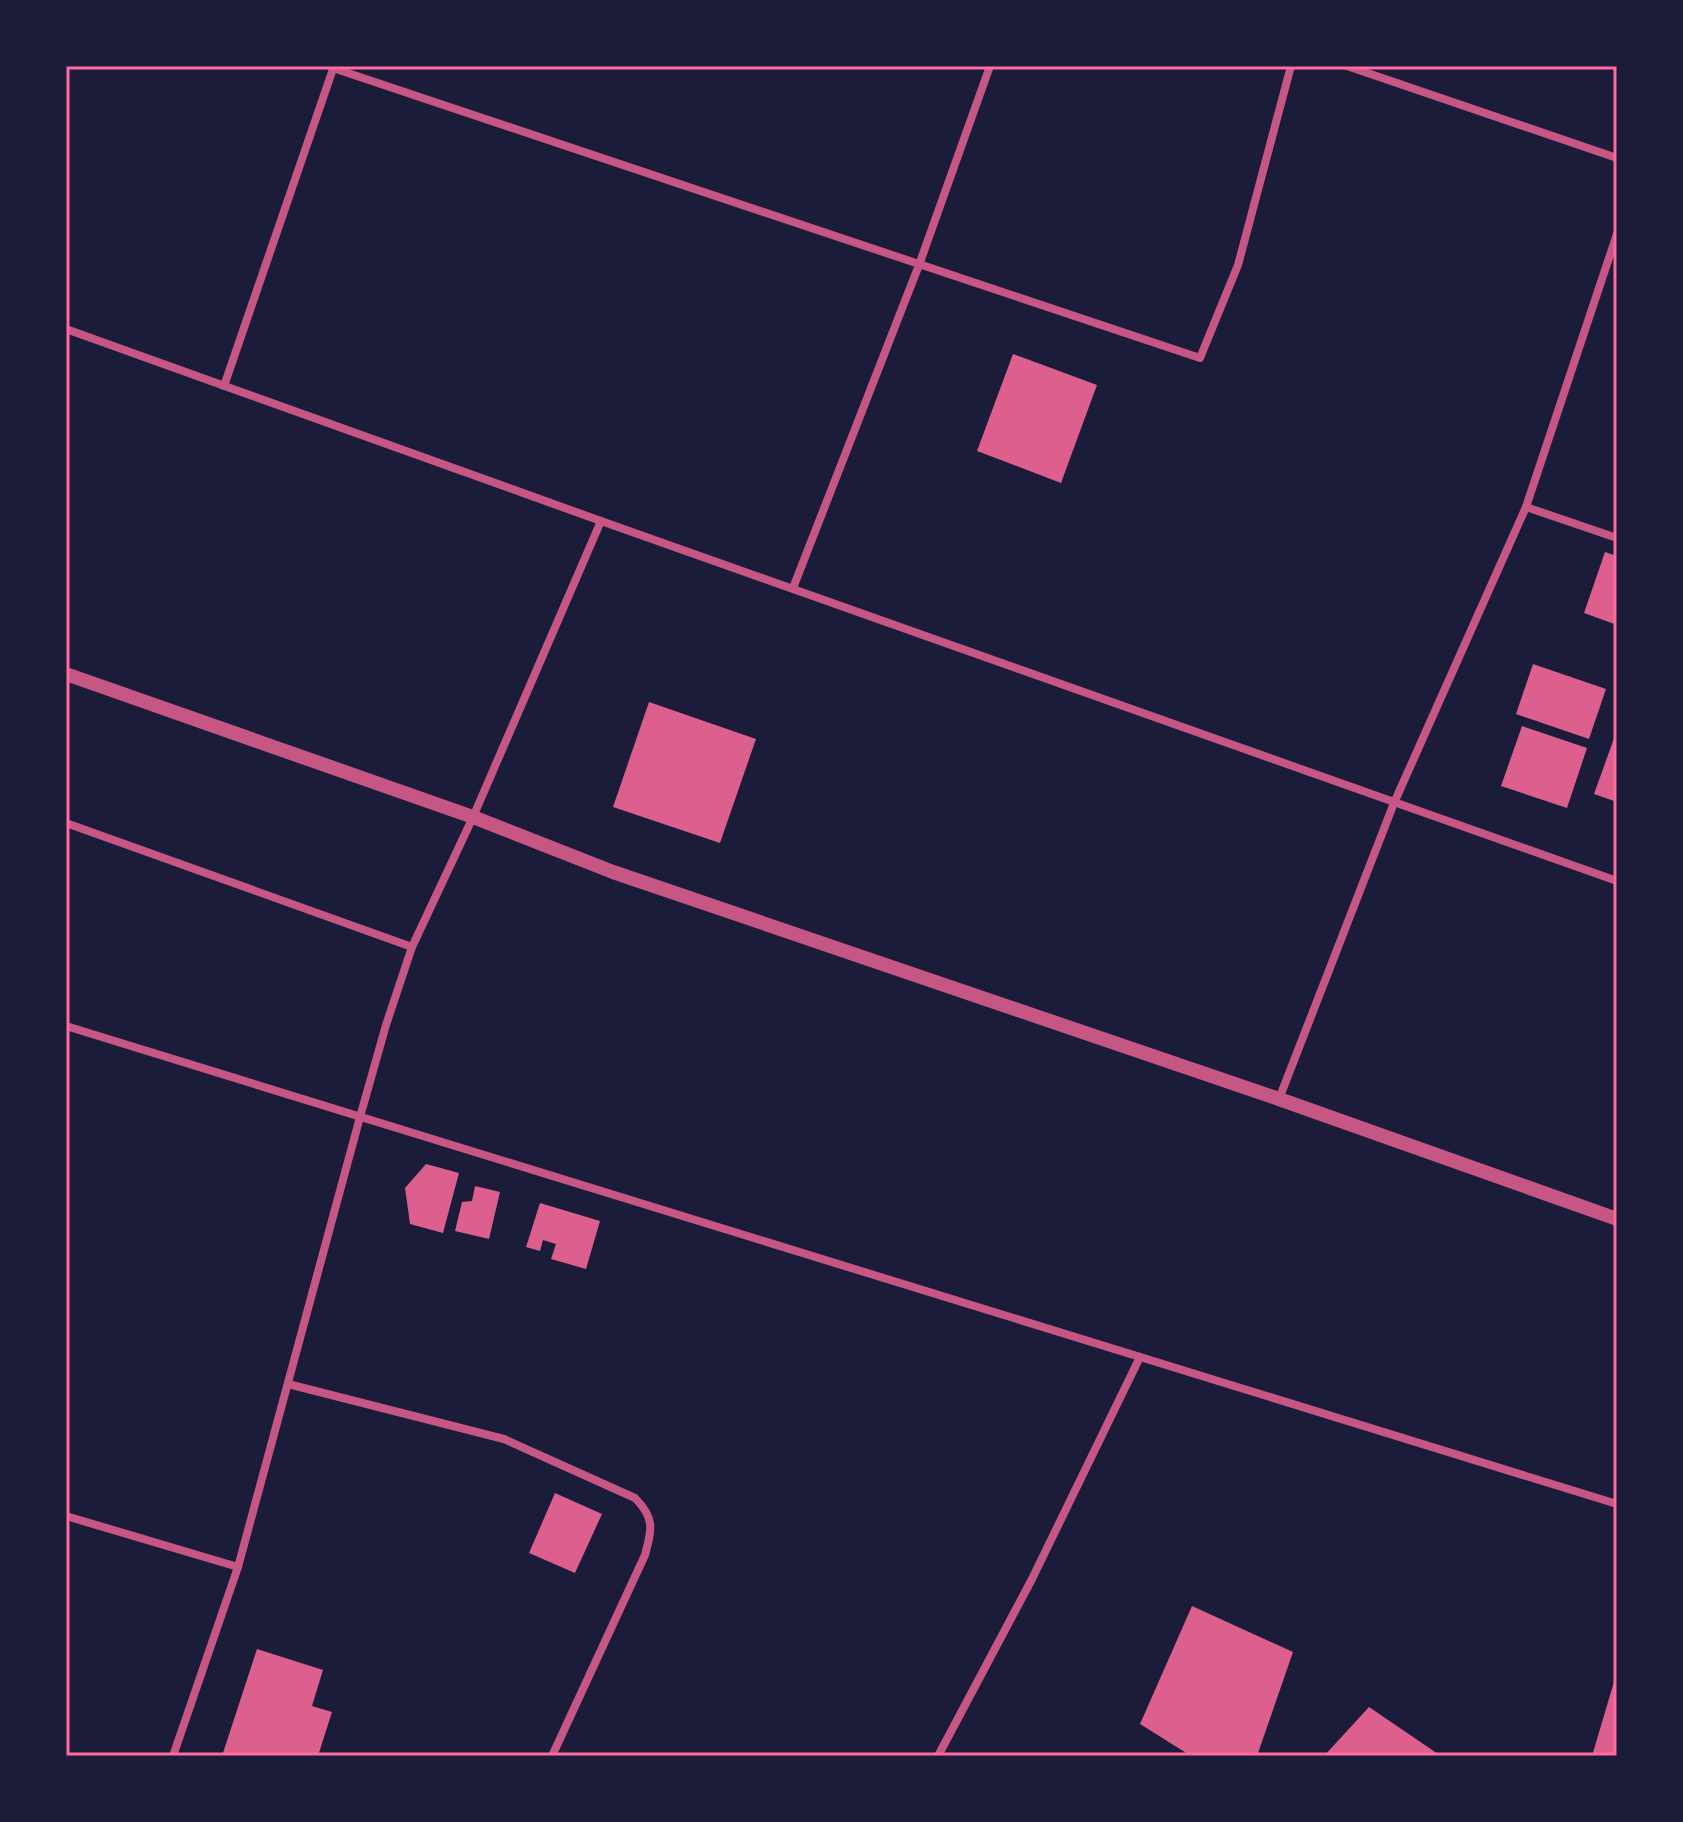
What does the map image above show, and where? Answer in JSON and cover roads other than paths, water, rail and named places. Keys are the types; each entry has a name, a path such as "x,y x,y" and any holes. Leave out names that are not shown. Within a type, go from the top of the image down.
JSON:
{"street":[{"path":"793,588 919,265 990,66"},
{"path":"224,386 334,67 1200,358 1238,265 1291,66"},
{"path":"1347,66 1617,158"},
{"path":"1279,1099 1394,803 1526,507 1617,234"},
{"path":"66,329 1617,881"},
{"path":"1526,507 1617,538"},
{"path":"173,1756 238,1567 360,1117 412,947 473,817 601,521"},
{"path":"66,674 473,817 613,872 1279,1099 1617,1219"},
{"path":"66,823 412,947"},
{"path":"66,1026 1617,1504"},
{"path":"938,1756 1032,1579 1140,1357"},
{"path":"288,1384 504,1439 635,1498 648,1511 652,1532 645,1555 552,1756"},
{"path":"66,1516 238,1567"}]}
